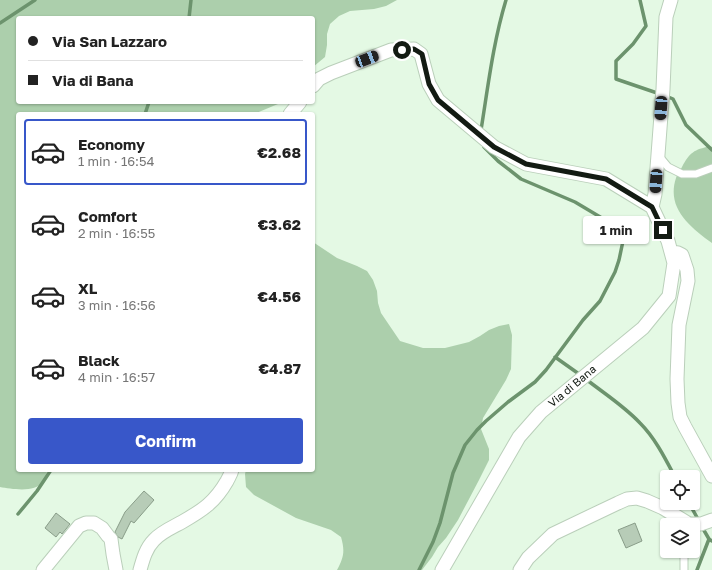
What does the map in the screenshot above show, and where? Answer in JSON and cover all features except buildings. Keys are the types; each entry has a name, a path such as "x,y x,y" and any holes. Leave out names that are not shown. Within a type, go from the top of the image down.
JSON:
{"street":[{"path":"315,84 319,79 331,73 391,50 414,49 422,54 429,84 438,100 494,147 526,164 606,179 652,207 656,194 666,17 671,0"},
{"path":"292,112 298,104"},
{"name":"Via di Bana","path":"442,570 519,437 541,412 643,328 669,296 674,263 668,241 652,207"},
{"path":"671,252 682,255 687,270 688,281 679,325 676,379 680,417 712,476"},
{"path":"140,570 148,548 157,536 193,516 212,502 222,490 231,472"},
{"path":"520,570 528,558 553,534 627,499 637,498 647,501 663,508 678,518"},
{"path":"700,524 712,520"},
{"path":"43,570 79,526 86,523 94,523 102,528 111,540 116,570"}],"lane":[{"path":"658,155 668,166 682,174 696,174 712,168"},
{"path":"684,558 684,570"}],"green space":[{"path":"0,0 397,0 386,6 374,9 350,11 339,16 330,24 327,34 325,57 315,65 315,16 16,16 16,104 278,104 259,112 16,112 16,472 47,472 47,474 43,482 35,488 11,489 0,487"},
{"path":"710,146 712,147 712,243 688,223 677,208 674,199 676,178 685,162 696,150"},
{"path":"315,243 337,258 367,271 373,280 377,291 381,313 400,341 423,348 445,348 469,342 489,330 509,324 512,335 511,369 483,418 481,429 489,449 489,460 458,520 422,570 337,570 343,554 341,537 331,530 296,518 254,495 246,487 246,472 315,472"}],"waterway":[{"path":"0,23 35,0"},
{"path":"189,16 191,0"},
{"path":"481,130 494,49 506,0"},
{"path":"640,0 646,26 633,44 616,61 616,79 660,94"},
{"path":"666,96 673,99 686,125 712,150"},
{"path":"146,112 148,104"},
{"path":"419,570 433,542 440,523 453,473 465,445 486,421 535,382 546,370 583,320 600,301 615,272 623,241 622,233 617,227 575,202 521,179 498,161 484,147"},
{"path":"555,357 579,374"},
{"path":"587,380 634,417 650,435 671,470"},
{"path":"18,514 37,491 50,472"},
{"path":"693,510 697,518"},
{"path":"702,527 709,539 712,541"},
{"path":"697,570 709,539"}],"route":[{"path":"402,50 414,49 422,54 429,84 438,100 494,147 526,164 606,179 652,207 663,230"}]}
